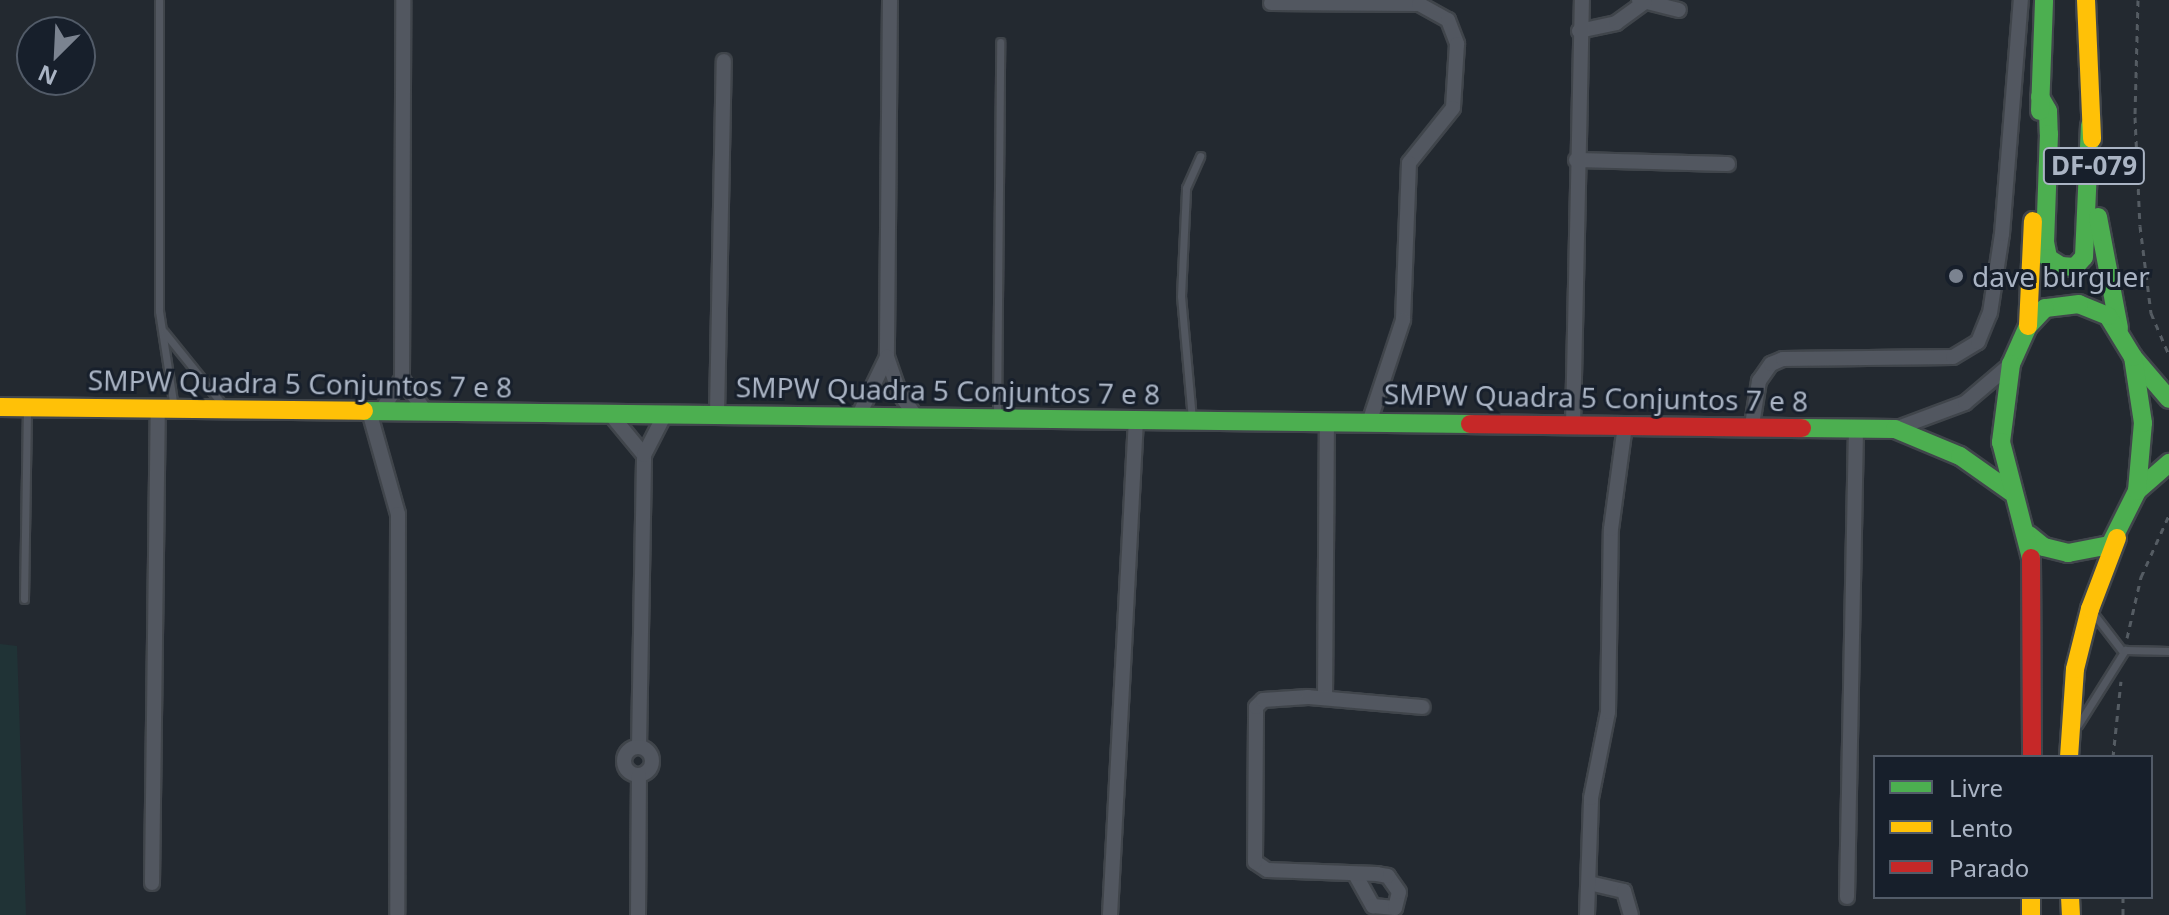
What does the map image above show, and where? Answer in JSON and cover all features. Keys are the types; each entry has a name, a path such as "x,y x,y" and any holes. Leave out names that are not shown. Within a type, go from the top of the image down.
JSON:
{"main road":[{"name":"DF-079","path":"2028,326 2044,0"},
{"name":"DF-079","path":"2069,755 2075,669 2090,609 2137,491 2143,423 2133,357 2119,329 2101,253 2090,125 2086,0"},
{"path":"2040,97 2048,111 2049,134 2045,242 2048,258 2061,266 2075,267 2084,257 2090,125"},
{"name":"DF-079","path":"2032,755 2034,599 2029,535 2011,492 2001,442 2011,364 2028,326 2045,308 2079,304 2108,316 2119,329"},
{"path":"2133,357 2169,399"},
{"name":"SMPW Quadra 5 Conjuntos 7 e 8","path":"0,407 1895,429 1960,456 2011,492"},
{"path":"2137,491 2169,463"},
{"path":"2029,535 2044,547 2068,553 2090,553 2117,538"}],"street":[{"path":"403,0 402,379 425,411"},
{"path":"890,0 887,357 900,394 917,418"},
{"path":"1573,426 1576,160 1582,0"},
{"path":"1752,425 1759,381 1771,364 1783,359 1942,358 1967,352 1978,342 1990,313 2002,234 2021,0"},
{"path":"1579,31 1616,23 1642,1 1679,10"},
{"path":"1271,3 1419,4 1448,20 1457,44 1453,108 1409,163 1403,320 1369,423"},
{"path":"717,414 724,61"},
{"path":"1576,160 1728,164"},
{"path":"858,417 887,357"},
{"name":"SMPW Quadra 5 Conjuntos 7 e 8","path":"1895,429 1965,403 2011,364"},
{"path":"397,914 398,514 375,411 402,379"},
{"path":"152,883 166,409"},
{"path":"638,915 639,775 652,761 639,747 644,455 665,414"},
{"path":"612,416 644,455"},
{"path":"1110,915 1136,421"},
{"path":"1325,698 1327,424"},
{"path":"1587,915 1591,798 1608,712 1611,529 1625,426"},
{"path":"1847,897 1856,428"},
{"path":"1355,874 1267,870 1255,862 1256,707 1263,700 1325,698 1423,707"},
{"path":"1589,883 1624,891 1631,915"}],"lane":[{"path":"159,0 158,274 164,332 166,409"},
{"path":"997,419 1000,42"},
{"path":"1192,421 1181,296 1186,188 1200,156"},
{"path":"164,332 226,410"},
{"path":"24,599 27,407"},
{"path":"2090,609 2124,651"},
{"path":"2124,651 2169,651"},
{"path":"2069,736 2124,651"}],"path":[{"path":"2138,0 2135,117 2140,226 2151,313 2169,355"},
{"path":"2113,755 2124,651 2141,577 2169,515"}],"green space":[{"path":"0,644 17,646 26,915 0,915"}],"traffic: fast":[{"path":"2040,111 2044,0"},
{"path":"2040,97 2048,111 2049,134 2045,242 2048,258 2061,266 2075,267 2084,257 2090,125"},
{"path":"2098,217 2119,328"},
{"path":"2029,535 2044,547 2068,553 2110,545 2137,491 2143,423 2133,357 2108,316 2079,304 2045,308 2028,326 2011,364 2001,442 2031,558"},
{"path":"2133,357 2169,399"},
{"path":"364,411 1470,424"},
{"path":"1802,428 1895,429 1960,456 2011,492"},
{"path":"2137,491 2169,463"}],"traffic: slow":[{"path":"2086,0 2092,139"},
{"path":"2028,326 2033,221"},
{"path":"0,407 364,411"},
{"path":"2069,755 2075,669 2090,609 2117,538"},
{"path":"2031,899 2031,915"},
{"path":"2070,899 2071,915"}],"traffic: jam":[{"path":"1470,424 1802,428"},
{"path":"2031,558 2032,755"}],"place":[{"name":"dave burguer","path":"1956,276"}]}
